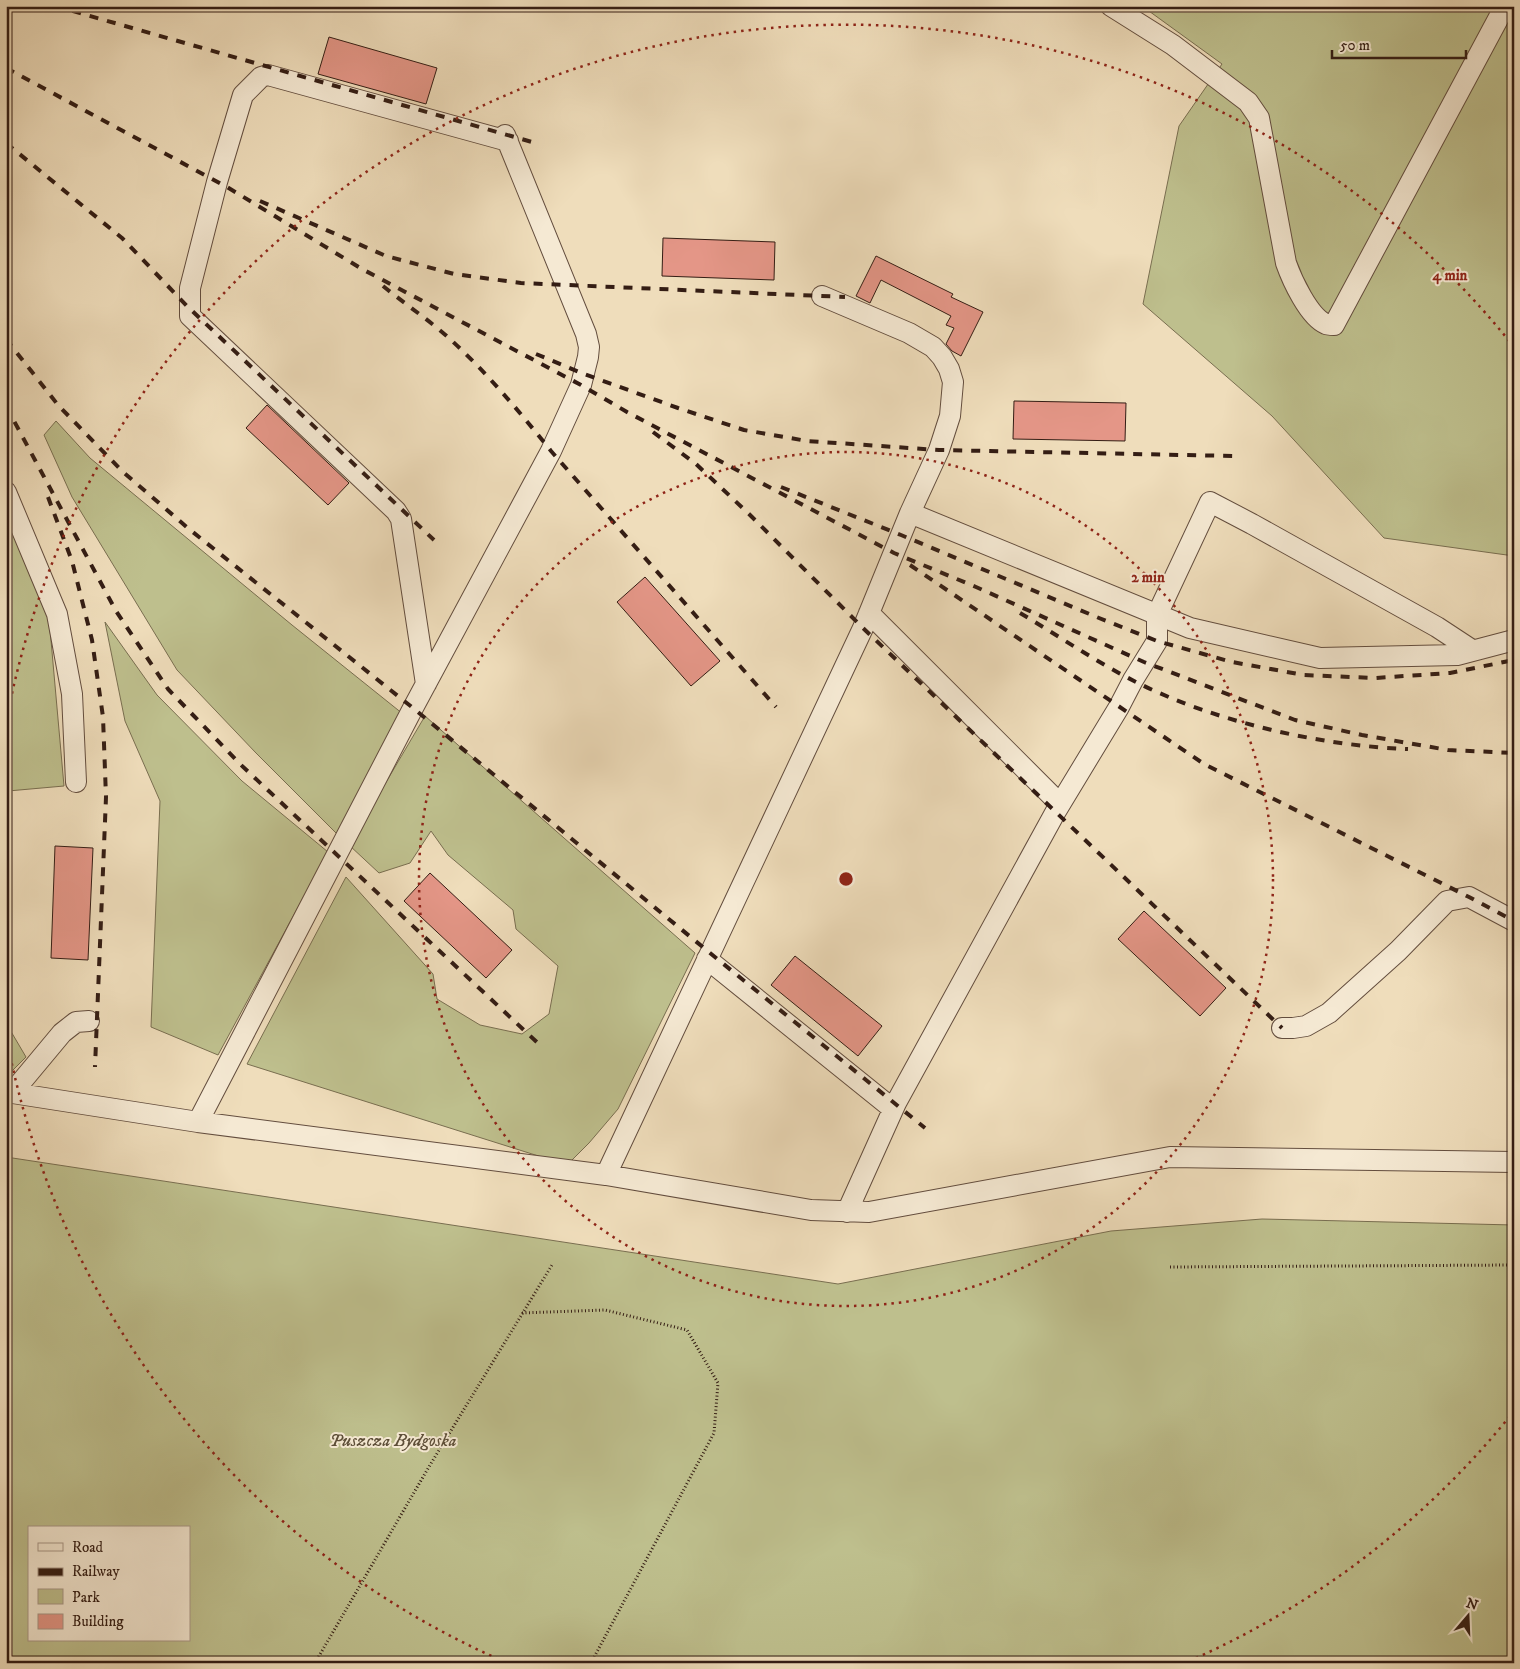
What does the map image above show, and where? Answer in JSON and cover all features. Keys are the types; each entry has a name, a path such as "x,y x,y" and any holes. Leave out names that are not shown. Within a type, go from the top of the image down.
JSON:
{"lane":[{"path":"1111,6 1173,45 1248,102 1259,118 1286,263 1292,278 1314,315 1326,324 1334,325 1506,6"},
{"path":"198,1122 426,684 550,451 581,385 589,347 586,334 507,138 268,74 261,77 243,95 217,182 190,288 190,316 396,511 401,519 426,684"},
{"path":"606,1175 869,613 945,434 952,399 952,382 949,369 942,357 922,339 822,296"},
{"path":"6,492 57,614 72,694 76,782"},
{"path":"847,1212 893,1109 1060,804 1157,640 1157,615 1210,502 1437,626 1472,650"},
{"path":"910,513 1190,628 1320,658 1457,655 1514,640"},
{"path":"869,613 1060,804"},
{"path":"1282,1028 1306,1026 1329,1013 1398,951 1447,901 1469,897 1514,921"},
{"path":"707,959 893,1109"},
{"path":"9,1092 62,1033 76,1022 89,1021"},
{"path":"9,1092 198,1122 606,1175 811,1210 847,1212 869,1212 1170,1157 1514,1162"}],"path":[{"path":"316,1663 430,1465 552,1265"},
{"path":"1170,1267 1514,1265"},
{"path":"522,1313 605,1310 688,1330 718,1382 714,1434 591,1663"}],"green space":[{"path":"1142,6 1514,6 1514,556 1384,538 1272,416 1143,304 1179,126 1222,64"},
{"path":"56,421 90,458 403,714 341,838 177,670 72,497 44,435"},
{"path":"6,514 49,618 64,786 8,791 6,826"},
{"path":"105,622 157,695 242,781 328,852 218,1055 151,1027 160,801 125,721"},
{"path":"425,716 695,953 618,1109 567,1165 247,1064 346,877 433,974 437,999 480,1025 522,1034 549,1014 558,966 516,929 513,910 448,855 431,831 410,863 379,873 349,845"},
{"path":"6,1023 26,1057 6,1077"},
{"name":"Puszcza Bydgoska","path":"6,1157 838,1284 1111,1231 1262,1219 1514,1225 1514,1663 6,1663"}],"building":[{"path":"329,37 437,68 426,104 318,74"},
{"path":"663,238 775,242 774,280 662,276"},
{"path":"876,256 953,294 951,297 983,312 961,356 952,351 946,344 954,328 946,325 951,316 881,280 870,303 856,296"},
{"path":"1014,401 1126,403 1125,441 1013,439"},
{"path":"267,405 349,483 328,505 246,428"},
{"path":"645,577 720,661 691,686 617,602"},
{"path":"55,846 93,848 88,960 51,958"},
{"path":"430,873 512,950 486,978 404,901"},
{"path":"1144,911 1226,988 1200,1016 1118,939"},
{"path":"795,956 882,1026 858,1056 771,985"}],"railway":[{"path":"55,6 532,142"},
{"path":"6,68 227,187 362,269 894,553 976,587 1144,662 1295,720 1362,735 1448,750 1514,753"},
{"path":"6,143 122,238 187,306 434,540"},
{"path":"260,201 386,256 454,274 521,283 845,297"},
{"path":"383,286 442,332 490,379 776,707"},
{"path":"6,339 58,405 122,471 189,529 413,708 925,1128"},
{"path":"536,354 584,374 744,430 807,441 939,450 1233,456"},
{"path":"6,406 116,611 168,689 240,764 542,1047"},
{"path":"653,432 696,464 749,514 863,628 1282,1028"},
{"path":"781,487 1157,641 1232,662 1304,675 1375,678 1450,673 1514,660"},
{"path":"48,497 72,561 92,640 103,717 106,797 95,1067"},
{"path":"910,565 1204,764 1514,921"},
{"path":"1020,613 1119,673 1197,708 1267,729 1303,737 1339,743 1408,749"}]}
